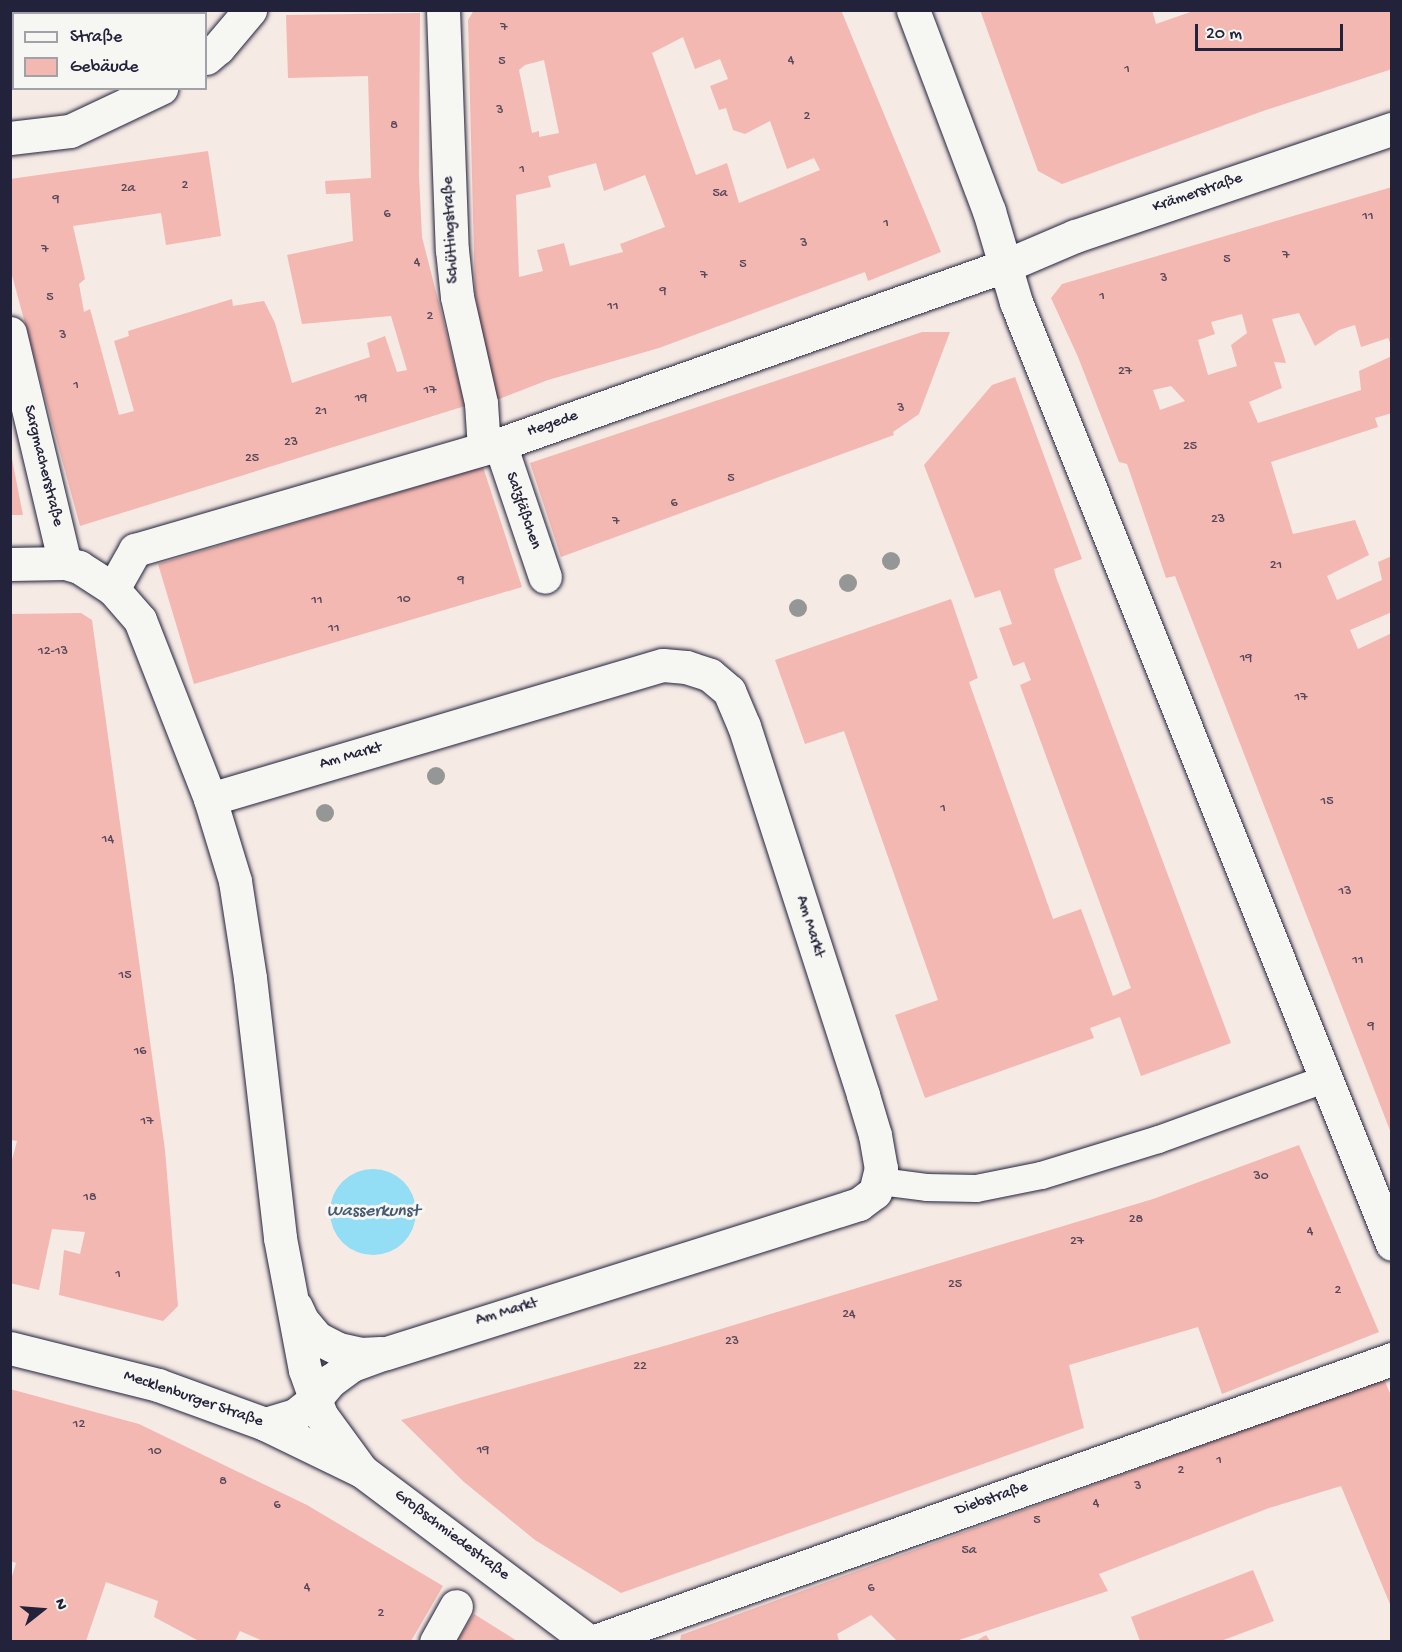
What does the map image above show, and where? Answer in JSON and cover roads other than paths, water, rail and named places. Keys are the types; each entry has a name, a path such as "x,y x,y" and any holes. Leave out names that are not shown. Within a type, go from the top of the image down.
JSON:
{"street":[{"path":"207,57 218,48 250,10"},
{"name":"Schüttingstraße","path":"443,10 452,250 456,297 492,446"},
{"path":"913,10 989,211 1007,265 1016,302 1324,1079 1392,1244"},
{"path":"10,138 70,131 157,90"},
{"name":"Krämerstraße","path":"1007,265 1075,236 1392,129"},
{"name":"Hegede","path":"113,588 135,550 492,446 1007,265"},
{"name":"Sargmacherstraße","path":"10,333 72,565"},
{"name":"Salzfäßchen","path":"492,446 545,577"},
{"path":"10,564 72,565 113,588 140,620 210,799 235,881 250,978 289,1292 305,1370 321,1415 362,1471"},
{"name":"Am Markt","path":"210,799 663,665 686,667 710,675 729,691 744,726 875,1135 881,1168 880,1181 875,1192 859,1204 352,1365 331,1380 315,1399 294,1415 265,1424"},
{"path":"289,1292 302,1320 317,1338 339,1349 360,1354 385,1353"},
{"name":"Mecklenburger Straße","path":"10,1347 158,1385 265,1424 304,1442"},
{"name":"Diebstraße","path":"591,1641 1389,1360"},
{"name":"Großschmiedestraße","path":"304,1442 362,1471 591,1641"},
{"path":"435,1641 456,1606"}],"lane":[{"path":"880,1181 926,1187 976,1188 1041,1174 1158,1138 1324,1079"}],"water":[{"name":"Wasserkunst","path":"365,1169 381,1169 404,1181 413,1195 416,1212 413,1229 404,1243 381,1255 365,1255 349,1248 337,1236 330,1220 330,1204 337,1188 349,1176"}]}
